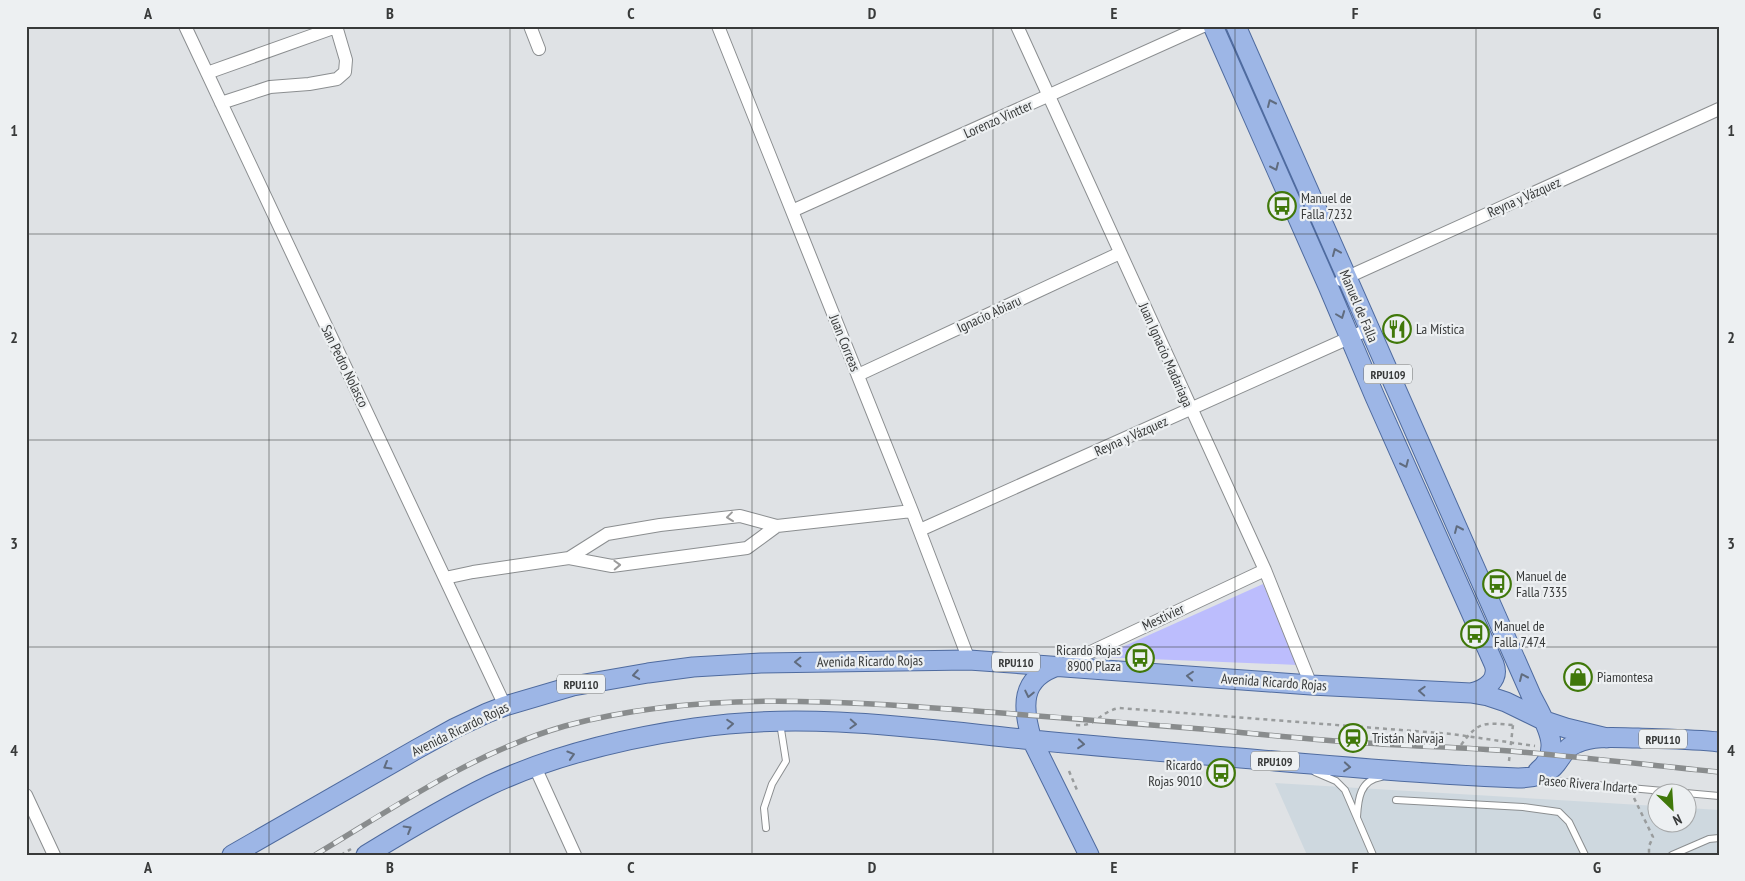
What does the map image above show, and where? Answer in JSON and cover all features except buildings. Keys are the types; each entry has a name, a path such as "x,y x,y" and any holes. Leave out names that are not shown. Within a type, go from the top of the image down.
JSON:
{"main road":[{"name":"Manuel de Falla","path":"1213,26 1496,669 1492,681 1482,690 1471,694"},
{"name":"Manuel de Falla","path":"1236,26 1527,687 1545,721"},
{"name":"Avenida Ricardo Rojas","path":"232,855 417,748 455,728 505,706 596,681 693,667 793,662 969,660 1471,694 1488,696 1515,716 1545,721 1578,732 1607,738"},
{"path":"1062,665 1051,668 1033,680 1030,687 1027,715 1032,740 1089,855"},
{"name":"Avenida Ricardo Rojas","path":"1512,778 1538,770 1547,759 1550,736 1545,721"},
{"name":"Avenida Ricardo Rojas","path":"369,854 424,819 493,784 535,767 586,751 671,732 734,724 780,722 829,723 915,728 1277,761 1512,778 1534,777 1547,772 1555,766 1566,749 1577,743 1607,738 1679,739 1719,742"}],"street":[{"name":"San Pedro Nolasco","path":"185,26 505,706"},
{"path":"530,26 539,48"},
{"name":"Juan Ignacio Madariaga","path":"1017,26 1265,570 1311,684"},
{"name":"Lorenzo Vintter","path":"792,210 1203,26"},
{"path":"207,73 336,27 346,60 345,72 337,80 270,88 221,103"},
{"name":"Juan Correas","path":"724,28 792,210 920,530 969,660"},
{"name":"Reyna y Vázquez","path":"1328,286 1719,109"},
{"name":"Ignacio Abiaru","path":"858,375 1120,252"},
{"name":"Reyna y Vázquez","path":"920,530 1369,329"},
{"path":"569,558 607,534 660,525 740,516 777,526 912,511"},
{"path":"445,578 569,558 612,566 748,548 777,526"},
{"name":"Mestivier","path":"1062,665 1265,570"},
{"path":"535,767 575,855"},
{"path":"26,795 54,855"}],"lane":[{"path":"766,828 764,808 772,784 786,761 780,722"},
{"path":"1277,761 1324,775 1336,781 1345,790 1373,855"},
{"path":"1356,818 1360,790 1367,783 1378,778 1428,773"},
{"name":"Paseo Rivera Indarte","path":"1512,778 1719,796"},
{"path":"1396,800 1523,807 1559,812 1567,818 1584,855"},
{"path":"1672,855 1709,839 1719,838"}],"path":[{"path":"1462,745 1472,730 1486,723 1515,716 1512,778"},
{"path":"1630,788 1653,837 1649,846 1649,855"}],"shaded area":[{"path":"1263,584 1298,665 1100,657"},
{"path":"1275,783 1648,805 1648,834 1698,834 1698,809 1719,810 1719,855 1307,855"}],"railway":[{"path":"315,855 436,782 499,750 531,737 565,726 616,715 666,707 718,703 769,701 821,702 925,707 1334,741 1510,751 1719,772"}],"place":[{"name":"Manuel de Falla 7232","path":"1282,206"},
{"name":"La Mística","path":"1397,329"},
{"name":"Manuel de Falla 7335","path":"1497,584"},
{"name":"Manuel de Falla 7474","path":"1475,634"},
{"name":"Ricardo Rojas 8900 Plaza","path":"1140,658"},
{"name":"Piamontesa","path":"1578,677"},
{"name":"Tristán Narvaja","path":"1353,738"},
{"name":"Ricardo Rojas 9010","path":"1221,773"}]}
